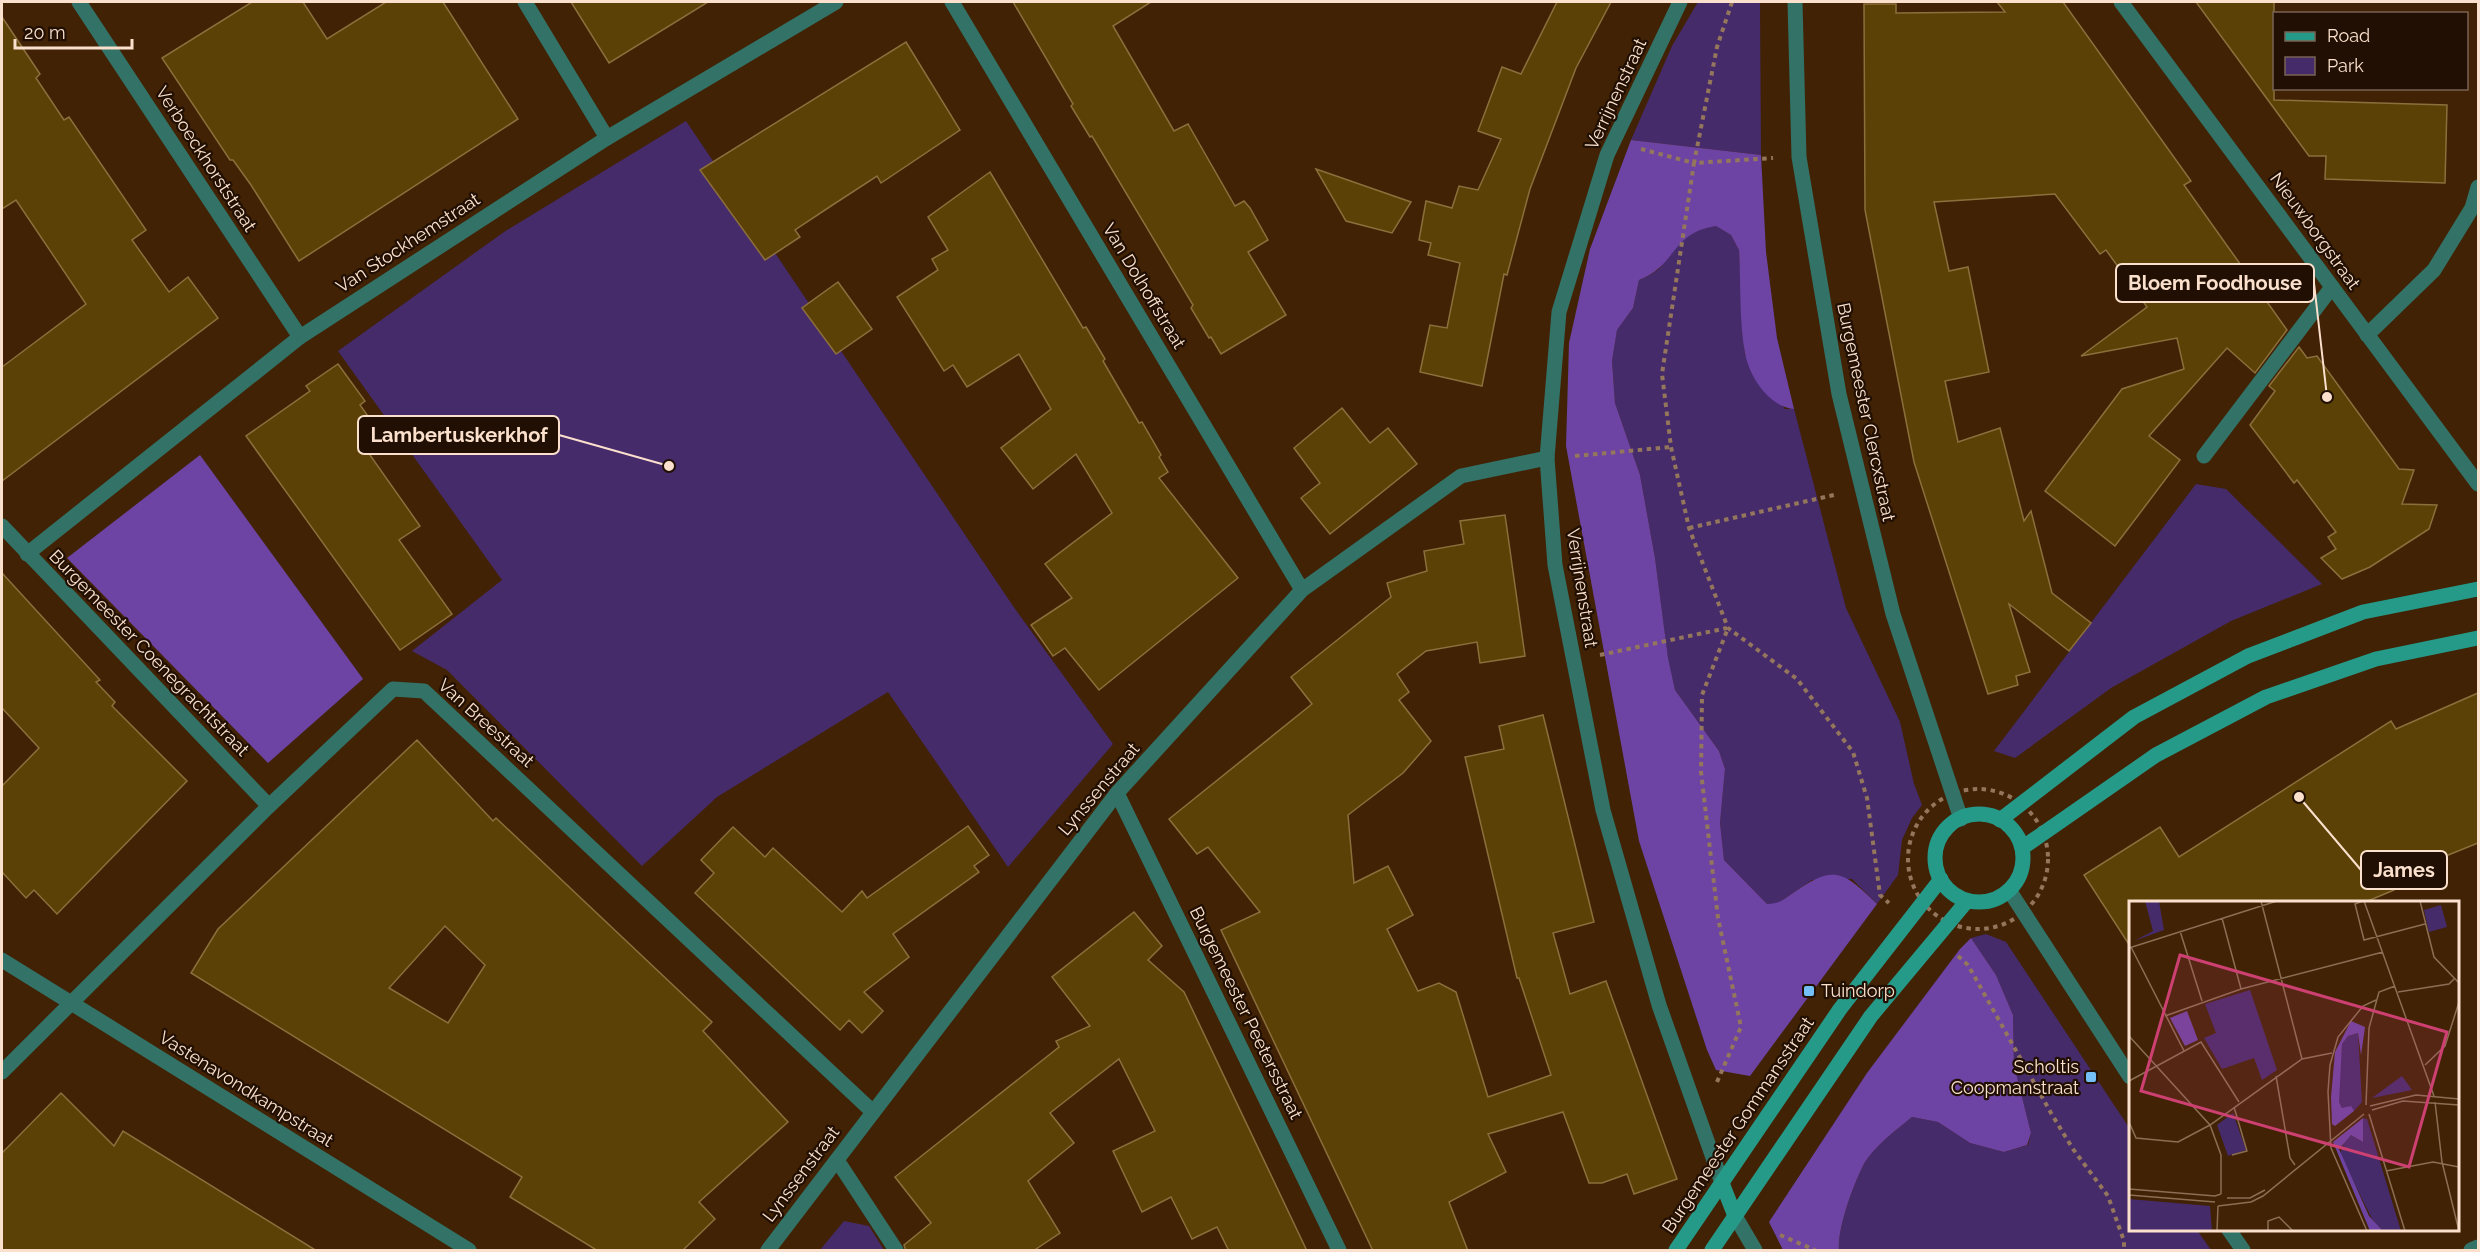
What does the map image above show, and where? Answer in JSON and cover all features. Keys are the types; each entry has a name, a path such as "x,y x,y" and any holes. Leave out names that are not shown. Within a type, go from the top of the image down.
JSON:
{"street":[{"name":"Verboeckhorststraat","path":"79,2 300,337"},
{"path":"525,2 607,138"},
{"name":"Van Stockhemstraat","path":"27,554 300,337 607,138 836,2"},
{"name":"Van Dolhoffstraat","path":"952,2 1302,590"},
{"name":"Verrijnenstraat","path":"1680,2 1607,155 1559,312 1547,458 1555,565 1603,810 1659,1005 1722,1183"},
{"name":"Burgemeester Clercxstraat","path":"1795,2 1799,157 1837,382 1861,490 1893,614 1962,819"},
{"name":"Nieuwborgstraat","path":"2121,2 2478,484"},
{"path":"2367,335 2434,270 2472,208 2478,187"},
{"path":"2204,456 2332,287"},
{"name":"Lynssenstraat","path":"768,1251 1117,793 1302,590 1461,476 1547,458"},
{"name":"Burgemeester Coenegrachtstraat","path":"2,526 269,806"},
{"path":"2000,820 2134,717 2248,656 2363,612 2478,589"},
{"path":"2022,848 2156,755 2266,697 2376,659 2478,638"},
{"name":"Van Breestraat","path":"2,1072 269,806 393,688 424,691 873,1112"},
{"name":"Burgemeester Peetersstraat","path":"1117,793 1340,1251"},
{"path":"1986,815 2000,820 2015,832 2022,848 2021,872 2009,890 1998,898 1985,902 1967,901 1957,896 1941,879 1936,861 1936,848 1944,832 1962,819 1986,815"},
{"name":"Burgemeester Gommansstraat","path":"1677,1251 1840,1009 1941,879"},
{"path":"2009,890 2129,1075"},
{"path":"1712,1251 1871,1016 1967,901"},
{"name":"Vastenavondkampstraat","path":"2,960 469,1251"},
{"path":"837,1160 896,1251"},
{"path":"1722,1183 1735,1216 1755,1251"},
{"path":"2230,1231 2243,1251"},
{"path":"2471,1251 2478,1247"}],"path":[{"path":"1732,2 1717,47 1694,163 1662,374 1671,447 1689,528 1728,628 1797,679 1853,752 1867,798 1880,895 1908,920"},
{"path":"1614,142 1694,163 1799,157"},
{"path":"1582,455 1671,447"},
{"path":"1689,528 1861,490"},
{"path":"1700,1121 1741,1027 1718,918 1701,772 1702,695 1728,628"},
{"path":"1617,651 1728,628"},
{"path":"1976,788 2000,792 2022,803 2035,816 2044,832 2049,854 2047,876 2038,896 2024,912 2007,923 1988,929 1968,928 1949,922 1934,913 1923,902 1912,883 1908,862 1911,840 1919,820 1934,804 1953,793 1976,788"},
{"path":"1936,938 1968,965 2056,1122 2108,1196 2124,1241 2124,1251"}],"green space":[{"path":"1698,2 1760,2 1761,155 1631,140 1672,46"},
{"path":"686,121 1013,606 1113,744 1008,867 888,692 717,797 642,866 447,670 412,651 502,580 338,351 504,232"},
{"path":"1716,226 1731,235 1739,250 1745,355 1785,409 1794,409 1846,608 1900,722 1914,784 1922,805 1912,818 1902,840 1898,875 1877,904 1852,879 1812,880 1777,904 1767,904 1724,860 1720,823 1725,769 1719,751 1675,690 1668,659 1655,558 1640,475 1615,403 1612,361 1617,330 1633,308 1639,280 1660,268 1675,247 1688,235"},
{"path":"2196,484 2226,489 2322,584 2231,621 2111,688 2015,758 1994,751"},
{"path":"1986,934 2006,942 2129,1127 2129,1231 2198,1231 2211,1250 1839,1250 1847,1206 1865,1162 1880,1144 1912,1117 1938,1122 1970,1143 2004,1152 2028,1145 2031,1133 2014,1065 2013,1015 1996,975 1971,938"},
{"path":"844,1221 869,1226 884,1250 820,1250"}],"shaded area":[{"path":"1631,140 1761,155 1766,252 1777,338 1794,409 1776,403 1762,389 1747,362 1742,328 1739,250 1731,235 1716,226 1690,235 1652,274 1639,280 1633,308 1617,330 1612,361 1615,403 1640,475 1675,690 1719,751 1725,769 1720,823 1724,860 1767,904 1781,901 1819,878 1838,875 1855,884 1877,904 1750,1076 1716,1070 1707,1050 1639,841 1566,446 1569,343 1590,249"},
{"path":"200,455 363,679 268,763 67,558"},
{"path":"1971,938 1996,975 2013,1015 2014,1065 2031,1133 2027,1145 2004,1152 1970,1143 1938,1122 1912,1117 1880,1144 1865,1162 1847,1206 1839,1250 1783,1250 1769,1222 1867,1073 1960,949"}],"building":[{"path":"252,2 303,2 327,39 386,2 443,2 518,119 299,261 251,185 233,160 230,160 162,58"},
{"path":"571,2 708,2 609,63"},
{"path":"1013,2 1151,2 1113,26 1174,131 1188,124 1235,206 1244,201 1250,208 1268,240 1248,252 1286,315 1221,354 1191,308 1193,305 1092,136 1090,137 1071,106 1073,104"},
{"path":"1557,2 1611,2 1576,68 1530,189 1507,275 1504,274 1482,386 1420,372 1430,325 1447,328 1460,263 1428,255 1431,243 1419,240 1426,201 1452,208 1459,186 1478,190 1501,139 1478,131 1502,67 1521,74"},
{"path":"1997,2 2063,2 2191,181 2184,185 2287,330 2255,373 2227,348 2149,436 2180,460 2115,546 2045,491 2122,389 2184,369 2177,338 2081,356 2147,307 2106,250 2100,254 2055,194 1934,202 1949,271 1968,267 1989,372 1945,381 1958,442 2000,428 2024,521 2031,511 2052,593 2091,623 2069,651 2009,604 2030,672 2016,676 2018,685 1988,694 1914,462 1865,210 1864,4 1896,4 1896,13 2005,12"},
{"path":"2196,2 2274,2 2274,100 2447,105 2445,183 2325,179 2326,156 2309,156"},
{"path":"2,17 40,74 36,78 64,120 69,117 146,230 132,240 169,292 188,277 218,318 2,481 2,367 86,304 16,200 2,209"},
{"path":"906,42 960,130 881,183 877,176 795,230 800,237 765,260 700,170"},
{"path":"1316,169 1411,202 1392,233 1346,221"},
{"path":"990,172 1083,328 1086,327 1105,359 1103,361 1139,423 1142,422 1161,455 1159,457 1168,472 1159,478 1238,578 1099,690 1065,648 1053,656 1031,625 1072,598 1045,564 1112,513 1076,454 1033,489 1001,448 1051,409 1019,354 967,387 953,365 944,371 897,297 938,270 932,259 948,250 928,217"},
{"path":"838,282 872,329 836,354 802,308"},
{"path":"2299,347 2307,358 2317,356 2399,469 2414,470 2402,504 2437,505 2429,529 2370,567 2342,579 2321,558 2336,549 2328,537 2336,532 2297,480 2294,483 2250,425 2275,391 2269,386"},
{"path":"338,364 365,401 360,405 382,436 365,448 420,526 399,540 452,614 400,650 246,436 310,391 306,386"},
{"path":"1342,408 1370,443 1388,428 1417,464 1330,534 1301,498 1320,483 1294,448"},
{"path":"1505,515 1525,656 1480,663 1477,642 1426,651 1397,674 1409,692 1399,700 1431,741 1403,773 1348,815 1354,883 1388,866 1413,915 1387,929 1418,991 1439,983 1456,992 1488,1097 1551,1075 1519,978 1517,978 1465,757 1504,749 1499,726 1543,715 1594,922 1553,933 1570,994 1606,981 1677,1179 1634,1194 1627,1174 1602,1183 1589,1183 1563,1112 1488,1134 1506,1172 1449,1202 1468,1251 1373,1251 1221,930 1260,912 1208,847 1197,854 1169,819 1312,704 1291,677 1391,597 1387,583 1427,571 1424,551 1464,544 1460,521"},
{"path":"2,573 100,680 96,682 115,702 112,706 187,781 57,914 34,890 26,898 2,872 2,786 39,748 2,708"},
{"path":"2478,693 2478,843 2389,879 2394,890 2368,901 2129,901 2129,944 2084,875 2160,827 2179,857 2391,721 2396,729"},
{"path":"417,740 493,821 496,818 712,1022 703,1031 788,1122 699,1202 715,1219 682,1251 598,1251 510,1197 522,1177 191,973 218,929","holes":["445,926 485,965 448,1023 389,988"]},
{"path":"968,826 989,855 974,866 979,872 893,934 909,957 864,992 883,1011 862,1033 849,1020 840,1030 695,893 714,873 701,860 733,827 765,857 773,848 842,912 862,891 867,898"},
{"path":"1134,912 1162,946 1148,960 1184,992 1307,1251 1229,1251 1217,1227 1192,1239 1171,1197 1142,1212 1113,1151 1155,1131 1119,1059 1050,1113 1074,1143 1028,1181 1060,1233 1033,1251 906,1251 904,1245 931,1223 895,1177 1059,1047 1056,1041 1090,1026 1052,977"},
{"path":"61,1093 114,1146 123,1131 317,1251 2,1251 2,1153"}],"place":[{"name":"Bloem Foodhouse","path":"2327,397"},
{"name":"Lambertuskerkhof","path":"669,466"},
{"name":"James","path":"2299,797"},
{"name":"Tuindorp","path":"1809,991"},
{"name":"Scholtis Coopmanstraat","path":"2091,1077"}]}
